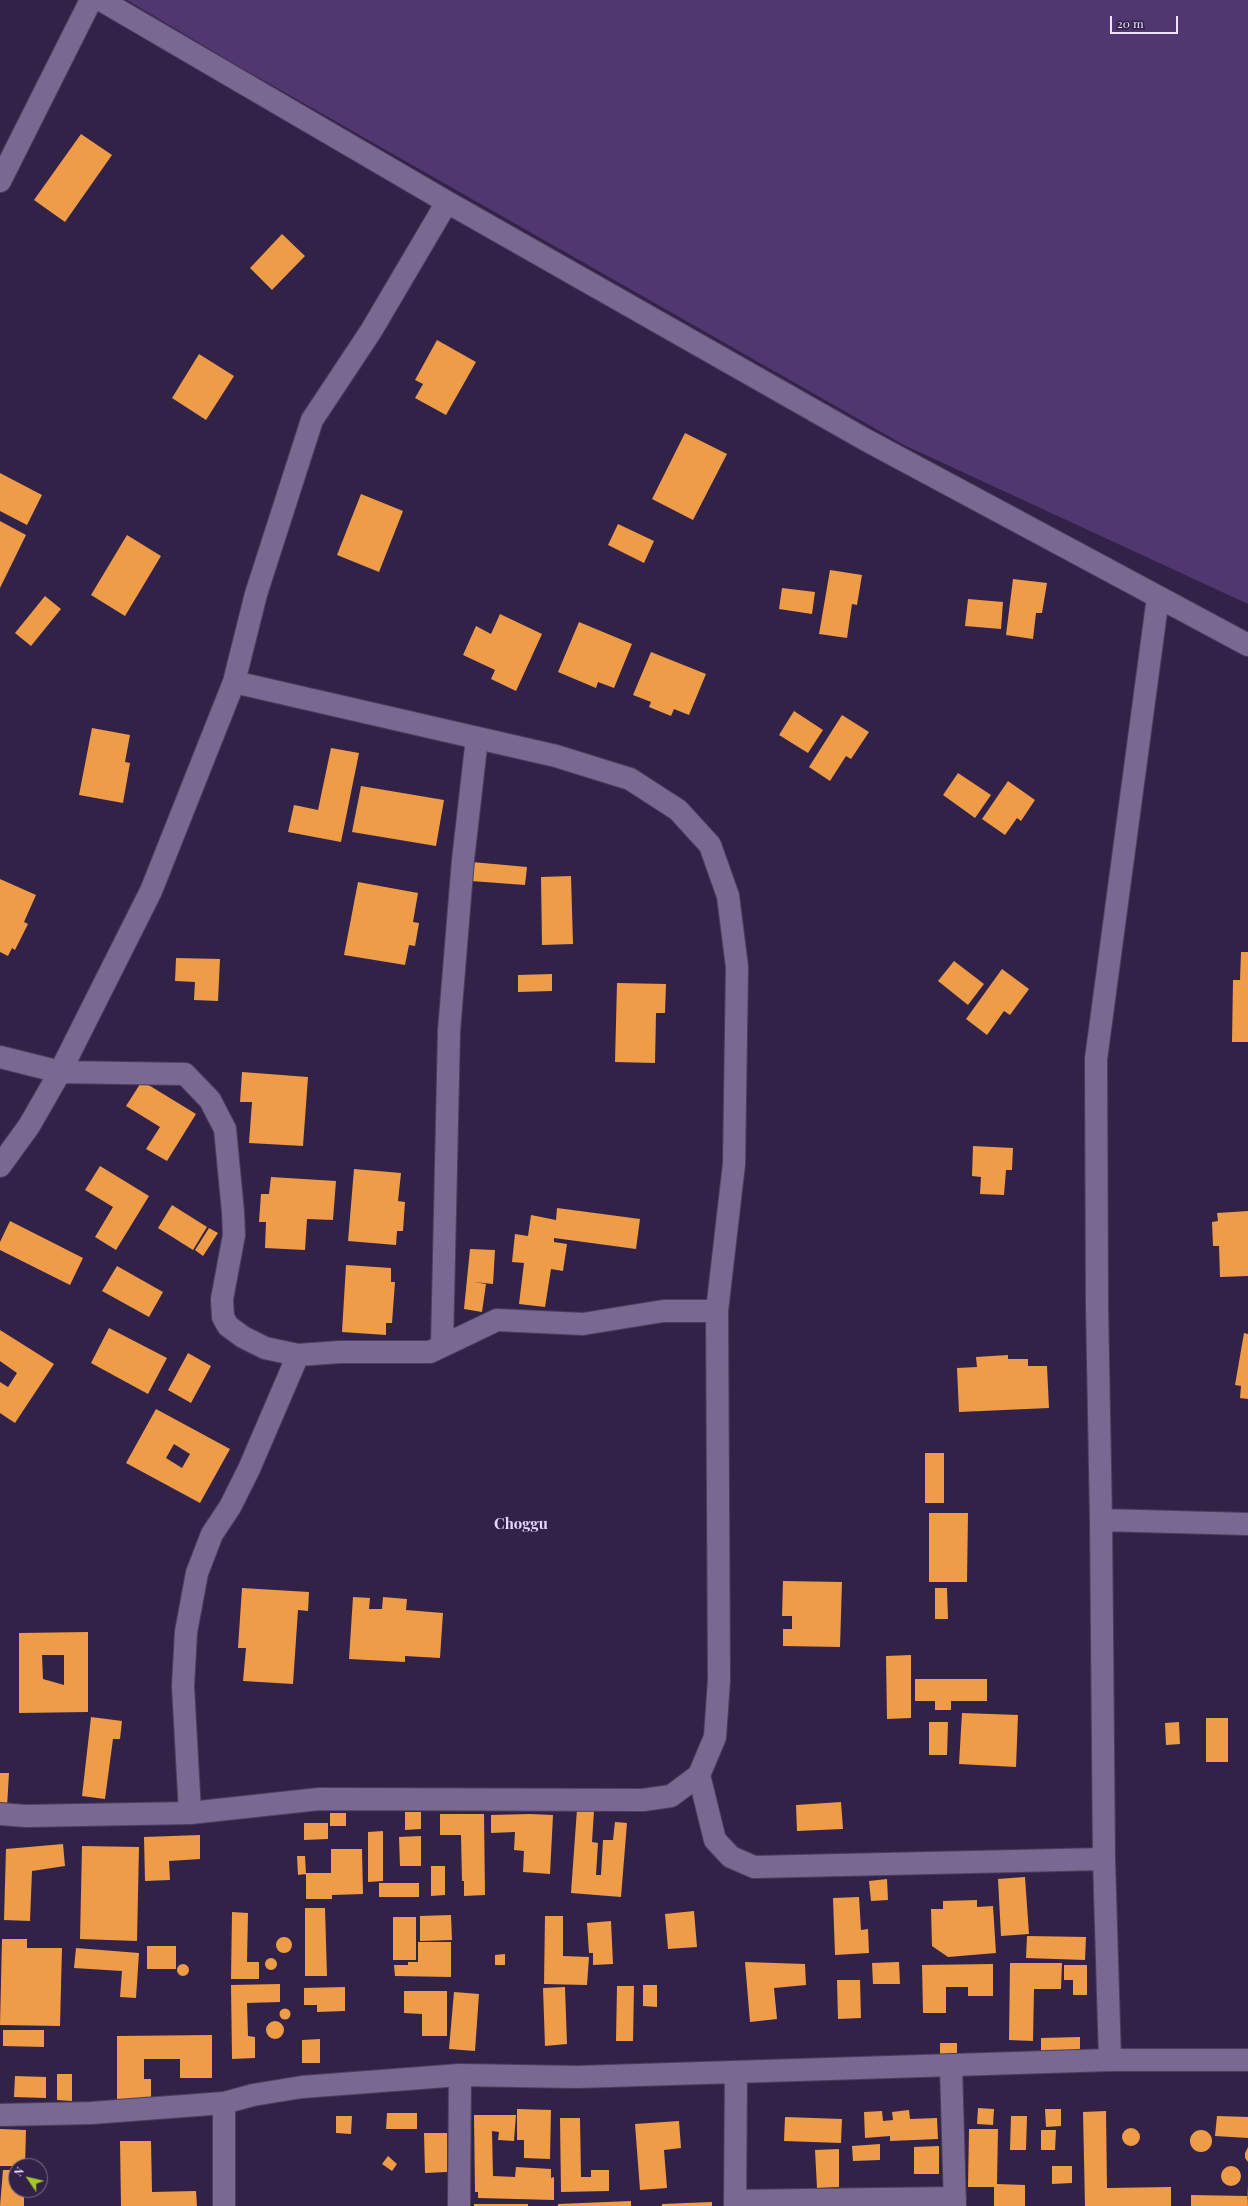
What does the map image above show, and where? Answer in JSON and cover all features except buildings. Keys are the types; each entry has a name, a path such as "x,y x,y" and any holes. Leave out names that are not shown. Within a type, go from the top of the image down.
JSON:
{"street":[{"path":"0,181 91,0"},
{"path":"101,0 447,202 866,440 1248,646"},
{"path":"0,1166 29,1126 60,1072 151,891 234,682 256,594 312,420 371,331 447,202"},
{"path":"1110,2060 1104,1858 1101,1520 1097,1306 1096,1059 1158,598"},
{"path":"0,1814 26,1816 190,1813 319,1799 643,1800 671,1796 699,1775 715,1737 719,1680 717,1311 734,1164 737,967 728,896 710,845 678,810 630,779 556,756 234,682"},
{"path":"442,1346 450,1031 463,860 477,738"},
{"path":"0,1057 60,1072 185,1074 210,1100 224,1129 233,1212 234,1236 222,1299 223,1317 228,1326 243,1337 264,1348 298,1355 340,1352 430,1352 497,1320 583,1324 663,1311 717,1311"},
{"path":"190,1813 183,1686 186,1632 198,1573 212,1534 230,1507 249,1469 298,1355"},
{"path":"1101,1520 1248,1524"},
{"path":"699,1775 715,1840 731,1857 754,1867 1104,1858"},
{"path":"0,2115 91,2114 224,2103 253,2095 302,2087 460,2075 577,2077 1110,2060 1248,2060"},
{"path":"736,2072 735,2204 955,2202 951,2066"},
{"path":"459,2206 460,2075"},
{"path":"224,2103 224,2206"}],"shaded area":[{"path":"127,0 1248,0 1248,604 904,445 233,63"}],"district":[{"name":"Choggu","path":"521,1524"}]}
